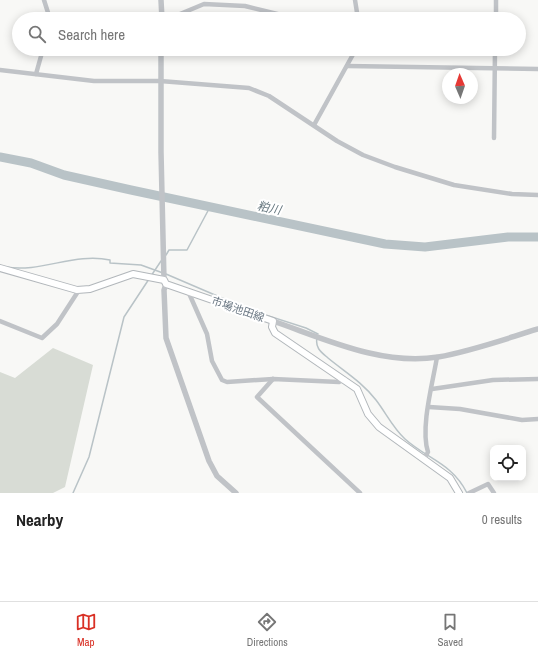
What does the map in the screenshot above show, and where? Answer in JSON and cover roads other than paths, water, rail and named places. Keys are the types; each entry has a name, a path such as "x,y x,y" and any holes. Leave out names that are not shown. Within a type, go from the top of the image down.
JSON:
{"main road":[{"name":"市場池田線","path":"0,268 79,290 90,289 132,274 165,282 188,292 273,321 272,327 275,333 345,379 357,389 368,414 379,427 450,478 460,493"}],"street":[{"path":"44,0 48,12"},
{"path":"162,0 162,12"},
{"path":"355,0 357,12"},
{"path":"496,0 496,12"},
{"path":"185,12 204,4 245,6 269,12"},
{"path":"36,74 41,56"},
{"path":"161,56 163,268 165,282 166,338 210,461 217,476 236,493"},
{"path":"314,125 352,56"},
{"path":"494,138 495,56"},
{"path":"347,66 538,69"},
{"path":"0,70 94,81 249,88 269,96 337,141 363,155 416,174 454,185 512,194 538,195"},
{"path":"0,321 42,338 57,324 79,290"},
{"path":"188,292 207,334 212,361 222,380 227,382 273,379 339,382 345,379"},
{"path":"273,321 370,354 420,359 465,351 538,329"},
{"path":"424,459 428,452 425,444 425,430 438,357"},
{"path":"273,379 257,397 360,493"},
{"path":"432,390 493,380 538,379"},
{"path":"429,407 460,409 522,420 538,419"},
{"path":"469,493 488,484 494,493"}],"waterway":[{"name":"粕川","path":"0,157 31,163 64,175 385,244 425,247 508,237 538,237"},
{"path":"166,255 169,250 187,250 210,207"},
{"path":"6,267 32,267 71,260 97,258 110,260 110,263 141,265 163,273"},
{"path":"151,276 161,261"},
{"path":"166,274 250,310 306,328 318,334"},
{"path":"73,493 89,457 124,317 149,279"},
{"path":"317,338 317,344 321,352 359,382 371,394 401,435 413,446 447,468 461,483 467,493"}]}
